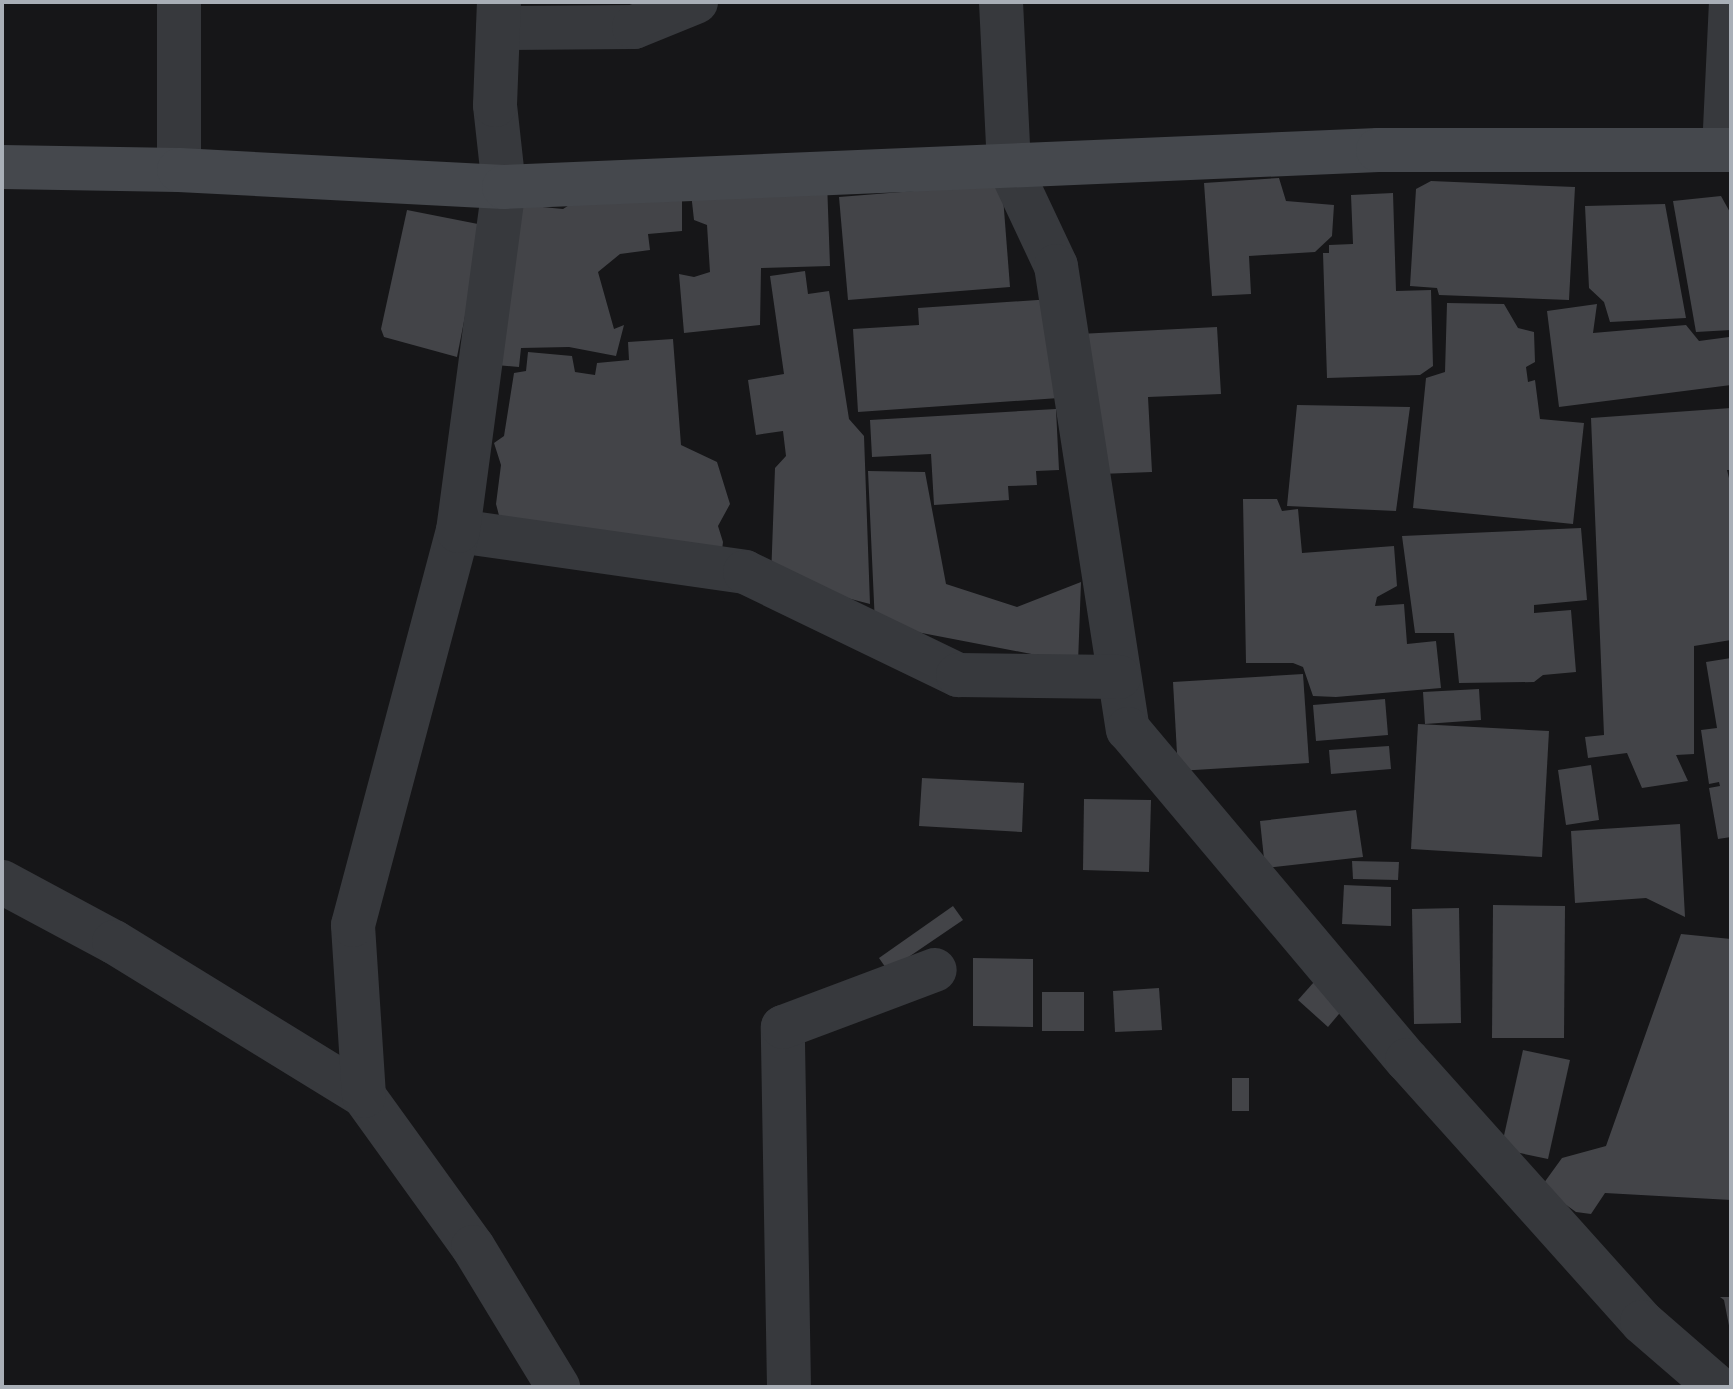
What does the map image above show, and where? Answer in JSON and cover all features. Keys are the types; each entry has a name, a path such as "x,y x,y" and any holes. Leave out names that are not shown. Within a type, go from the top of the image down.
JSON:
{"main road":[{"path":"2,167 179,170 504,187 1378,150 1727,150"}],"street":[{"path":"179,2 179,170"},
{"path":"364,1096 353,925 458,531 504,187 495,105 498,15 634,27 696,2"},
{"path":"1001,2 1009,166 1056,266 1128,729 1417,1071 1642,1322 1717,1387"},
{"path":"1727,150 1731,2"},
{"path":"458,531 745,572 958,675 1119,677"},
{"path":"2,882 114,942 364,1096 473,1247 558,1387"},
{"path":"789,1387 783,1027 935,970"}],"building":[{"path":"1279,178 1286,201 1334,205 1332,236 1315,252 1249,256 1251,294 1212,296 1204,183"},
{"path":"827,181 830,266 761,268 760,325 684,333 679,274 694,277 710,272 707,225 694,220 691,193"},
{"path":"1431,181 1575,187 1569,300 1439,295 1437,288 1410,286 1416,189"},
{"path":"1002,184 1010,287 848,300 839,197"},
{"path":"682,189 682,231 648,234 650,250 620,254 598,272 614,329 624,325 616,356 569,347 521,348 519,367 496,365 511,204 563,209 577,200"},
{"path":"1393,193 1396,291 1431,290 1433,366 1420,375 1327,378 1323,253 1329,253 1329,245 1353,244 1351,195"},
{"path":"1721,196 1731,214 1731,330 1696,332 1673,201"},
{"path":"1665,204 1686,318 1610,322 1604,302 1589,288 1585,206"},
{"path":"407,210 483,225 457,357 384,337 381,329"},
{"path":"805,271 808,294 829,291 849,419 864,436 870,604 771,578 775,468 786,456 783,431 756,435 748,380 784,374 770,276"},
{"path":"1052,299 1059,398 858,412 853,329 919,325 918,308"},
{"path":"1447,303 1504,304 1518,328 1534,332 1535,362 1526,367 1528,382 1535,380 1540,419 1584,423 1573,524 1413,508 1426,378 1445,372"},
{"path":"1597,304 1593,333 1686,325 1699,341 1729,337 1731,385 1559,407 1547,311"},
{"path":"1217,327 1221,394 1148,397 1152,472 1100,474 1079,334"},
{"path":"673,339 681,445 717,462 730,504 718,526 723,542 721,559 501,523 496,504 501,465 494,443 504,436 514,373 526,371 528,352 572,356 575,372 595,375 597,363 629,360 628,342"},
{"path":"1297,405 1410,407 1396,511 1287,506"},
{"path":"1731,408 1731,470 1727,470 1731,486 1731,640 1694,646 1694,754 1676,755 1688,781 1642,788 1627,753 1588,758 1585,737 1604,735 1591,418"},
{"path":"1056,409 1059,470 1036,471 1037,485 1008,486 1009,500 934,505 931,454 872,457 870,420"},
{"path":"868,471 925,472 946,584 1017,607 1081,582 1078,663 875,624"},
{"path":"1243,499 1277,499 1282,511 1298,509 1302,553 1394,546 1397,586 1377,597 1375,606 1404,604 1407,644 1436,641 1441,688 1336,697 1313,696 1303,667 1293,663 1246,663"},
{"path":"1581,528 1587,600 1534,605 1534,613 1571,610 1576,672 1543,675 1534,682 1459,683 1454,633 1415,633 1402,536"},
{"path":"1731,658 1731,837 1718,839 1709,788 1720,786 1719,782 1709,784 1701,730 1717,728 1706,662"},
{"path":"1303,674 1309,763 1178,771 1173,682"},
{"path":"1479,689 1481,720 1425,724 1423,692"},
{"path":"1385,699 1388,735 1316,741 1313,705"},
{"path":"1418,724 1549,731 1542,857 1411,849"},
{"path":"1389,746 1391,769 1331,774 1329,750"},
{"path":"1591,765 1599,820 1566,825 1558,770"},
{"path":"922,778 1024,783 1022,832 919,826"},
{"path":"1084,799 1151,800 1149,872 1083,870"},
{"path":"1356,810 1363,857 1265,868 1260,821"},
{"path":"1680,824 1685,917 1646,898 1575,903 1571,831"},
{"path":"1352,861 1399,862 1398,880 1353,879"},
{"path":"1344,885 1391,887 1391,926 1342,924"},
{"path":"1493,905 1565,906 1564,1038 1492,1038"},
{"path":"953,906 963,920 888,971 879,958"},
{"path":"1459,908 1461,1023 1414,1024 1412,909"},
{"path":"1681,934 1731,939 1731,1200 1605,1193 1591,1214 1576,1212 1541,1187 1562,1158 1606,1146"},
{"path":"973,958 1033,959 1033,1027 973,1026"},
{"path":"1314,982 1344,1008 1328,1027 1298,1000"},
{"path":"1159,988 1162,1030 1115,1032 1113,991"},
{"path":"1042,992 1084,992 1084,1031 1042,1031"},
{"path":"1523,1050 1570,1060 1548,1159 1501,1149"},
{"path":"1232,1078 1249,1078 1249,1111 1232,1111"},
{"path":"1720,1297 1731,1297 1731,1336 1724,1300"}]}
